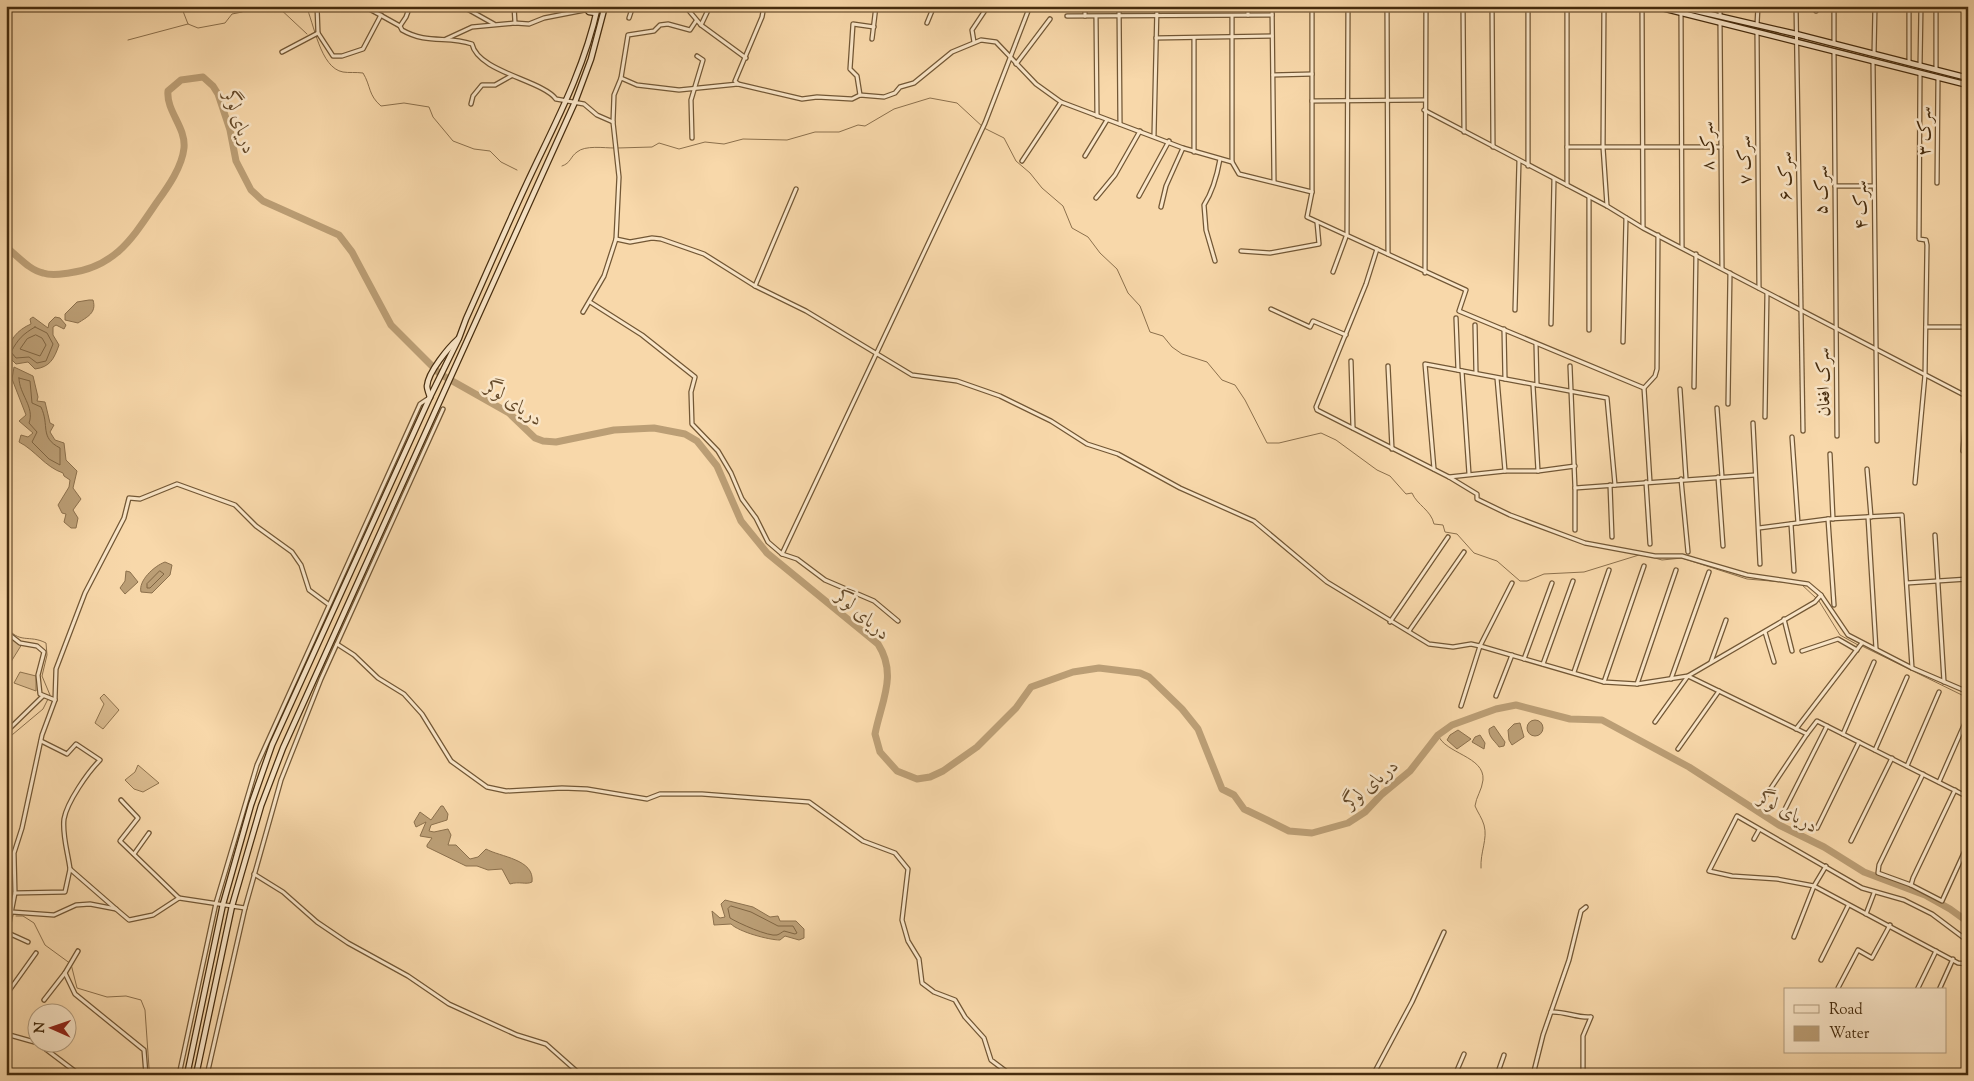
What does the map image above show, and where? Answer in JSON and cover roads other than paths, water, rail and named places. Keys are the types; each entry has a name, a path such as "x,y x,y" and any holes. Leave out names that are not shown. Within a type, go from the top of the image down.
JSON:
{"main road":[{"path":"187,1075 223,904 251,805 272,745 430,398 444,372 466,318 531,174 568,101 584,56 598,6"},
{"path":"196,1075 232,906 267,789 331,638 575,102 591,60 605,6"},
{"path":"1654,6 1679,8 1720,16 1968,78"},
{"path":"1679,8 1757,32 1968,85"},
{"path":"586,10 596,13"},
{"path":"430,398 427,385 430,378 447,348 459,338"},
{"path":"323,635 331,638"}],"street":[{"path":"317,6 316,34 332,56 348,55 363,50 381,15"},
{"path":"364,6 400,26 402,30 423,39 445,39 472,44 481,58 511,76 551,92 556,99 584,104 597,115 613,122"},
{"path":"400,26 410,6"},
{"path":"462,6 494,25"},
{"path":"514,6 515,23"},
{"path":"445,39 472,28 515,23 529,24 544,18 586,10 590,6"},
{"path":"630,18 633,6"},
{"path":"685,6 701,26 746,58"},
{"path":"701,26 710,6"},
{"path":"738,84 735,81 746,58 764,6"},
{"path":"872,39 876,6"},
{"path":"927,23 934,6"},
{"path":"974,42 972,30 988,6"},
{"path":"782,554 981,132 1030,6"},
{"path":"1085,6 1085,16"},
{"path":"1119,6 1120,124"},
{"path":"1154,135 1156,6"},
{"path":"1248,6 1248,15"},
{"path":"1272,6 1274,182"},
{"path":"1312,6 1312,192 1306,216 1425,273 1466,290 1459,311 1644,388"},
{"path":"1333,272 1347,234 1348,6"},
{"path":"1387,6 1388,254"},
{"path":"1425,273 1424,100 1426,6"},
{"path":"1464,6 1464,132"},
{"path":"1492,6 1493,147"},
{"path":"1528,6 1528,166"},
{"path":"1567,6 1567,185"},
{"path":"1604,6 1603,147 1607,206"},
{"path":"1642,6 1643,228"},
{"path":"1720,6 1720,16"},
{"path":"1757,26 1758,6"},
{"name":"سرک ۶","path":"1796,6 1802,431"},
{"path":"1816,6 1816,11"},
{"path":"1834,6 1834,44"},
{"path":"1874,54 1875,6"},
{"path":"1909,6 1909,63"},
{"path":"1920,66 1921,6"},
{"path":"1936,6 1936,70"},
{"path":"1679,8 1682,248"},
{"path":"1067,16 1272,15"},
{"path":"1096,16 1096,116"},
{"path":"1232,16 1232,162 1240,174 1312,192"},
{"path":"1016,64 1050,19"},
{"path":"583,312 604,276 616,239 619,185 618,155 613,122 614,95 621,78 628,35 654,30 660,25 668,24 690,30 696,21"},
{"name":"سرک ۸","path":"1720,22 1722,268"},
{"path":"860,95 857,76 850,69 853,24 874,26"},
{"name":"سرک ۷","path":"1757,32 1759,288"},
{"path":"282,52 316,34"},
{"path":"1156,38 1272,36"},
{"path":"1194,38 1194,152"},
{"path":"621,78 637,85 679,90 738,84 802,99 852,99 860,95 884,97 914,83 952,52 981,40 996,42 1036,84 1062,102 1107,120 1154,135 1194,152 1232,162"},
{"name":"سرک ۵","path":"1834,51 1836,328"},
{"path":"692,138 691,100 703,60 697,56"},
{"name":"سرک ۴","path":"1873,61 1877,441"},
{"path":"1273,74 1312,74"},
{"path":"1915,483 1925,375 1926,327 1927,245 1926,240 1919,239 1920,74"},
{"path":"471,104 473,96 482,85 496,85 511,76"},
{"name":"سرک ۳","path":"1936,184 1938,78"},
{"path":"1312,101 1424,100"},
{"path":"1022,161 1062,102"},
{"path":"1424,110 1607,206 1658,236 1696,254 1968,397 1964,451"},
{"path":"1085,156 1107,120"},
{"path":"1096,198 1115,175 1140,131"},
{"path":"1139,196 1169,141"},
{"path":"1567,147 1721,147"},
{"path":"1161,206 1166,186 1183,148"},
{"path":"1215,261 1206,230 1204,205 1213,189 1220,159"},
{"path":"1515,310 1519,161"},
{"path":"1551,324 1554,179"},
{"path":"1835,186 1874,186"},
{"path":"755,286 796,189"},
{"path":"1589,197 1589,330"},
{"path":"1623,342 1626,218"},
{"path":"1241,251 1270,253 1319,244 1317,221"},
{"path":"1650,544 1644,388 1655,376 1657,369 1658,236"},
{"path":"616,239 630,242 652,238 662,239 715,260 755,286 806,311 912,375 952,380 1000,396 1051,420 1087,444 1118,454 1180,488 1254,521 1327,582 1429,644 1453,648 1471,644 1604,682 1637,684 1688,676 1815,602 1820,596"},
{"path":"1377,249 1346,335 1316,409 1449,477 1476,494 1477,499 1510,515 1585,543 1655,556 1682,556 1747,575 1808,584 1820,596 1845,633 1861,644 1876,649 1912,668 1968,692"},
{"path":"1694,387 1696,254"},
{"path":"1728,404 1730,273"},
{"path":"1765,417 1767,292"},
{"path":"590,302 642,335 695,377 690,398 692,424 718,451 731,473 742,499 756,518 768,542 782,554 797,559 825,580 874,601 898,620"},
{"path":"1271,309 1310,327 1314,321 1346,335"},
{"path":"1456,318 1469,474"},
{"path":"1475,325 1476,373"},
{"path":"1926,327 1968,327"},
{"name":"سرک افغان","path":"1836,328 1837,436"},
{"path":"1504,330 1505,380"},
{"path":"1536,344 1535,385 1538,471"},
{"path":"1351,360 1353,428"},
{"path":"1434,470 1425,364 1607,398 1615,485"},
{"path":"1388,366 1392,449"},
{"path":"1570,366 1575,466 1575,530"},
{"path":"1497,378 1505,472"},
{"path":"1680,389 1686,479"},
{"path":"179,1075 216,903 257,765 328,604 420,404 430,398"},
{"path":"1717,408 1723,546"},
{"path":"207,1075 244,908 281,780 337,644 443,409"},
{"path":"1753,423 1760,564"},
{"path":"1792,437 1798,523"},
{"path":"1830,454 1833,519"},
{"path":"1449,477 1469,474 1538,471 1575,466"},
{"path":"1867,469 1876,649"},
{"path":"1575,488 1755,475"},
{"path":"1681,479 1688,552"},
{"path":"6,940 15,893 14,852 22,828 41,741 53,700 56,669 85,593 124,518 129,498 140,499 177,484 235,505 256,526 292,552 301,565 309,590 328,604"},
{"path":"1610,485 1612,538"},
{"path":"1759,528 1828,519 1902,515 1912,668"},
{"path":"1828,519 1834,605"},
{"path":"1791,524 1794,571"},
{"path":"1935,535 1944,682"},
{"path":"1390,622 1448,537"},
{"path":"1409,631 1464,552"},
{"path":"1604,682 1644,566"},
{"path":"1574,672 1608,570"},
{"path":"1637,684 1676,570"},
{"path":"1671,679 1709,572"},
{"path":"1907,583 1968,579"},
{"path":"1543,664 1573,581"},
{"path":"1461,706 1480,646 1512,583"},
{"path":"1524,659 1552,583"},
{"path":"1784,619 1792,651"},
{"path":"1711,663 1726,620"},
{"path":"6,632 20,643 37,646 44,652 38,675 40,694 53,700"},
{"path":"1765,632 1774,662"},
{"path":"1802,651 1836,639 1857,650"},
{"path":"337,644 354,655 378,678 404,694 422,714 451,761 487,787 506,792 562,788 587,789 647,799 660,794 702,794 809,802 863,841 895,854 903,860 908,869 902,920 908,941 918,959 922,983 934,992 955,1000 965,1017 984,1038 991,1060 1011,1075"},
{"path":"1796,728 1861,644"},
{"path":"1496,696 1512,655"},
{"path":"1843,734 1874,662"},
{"path":"1688,676 1807,734"},
{"path":"1655,722 1688,676"},
{"path":"1875,750 1907,677"},
{"path":"1678,749 1719,690"},
{"path":"1907,766 1939,692"},
{"path":"6,732 44,696"},
{"path":"1939,782 1968,716"},
{"path":"1763,800 1817,721 1968,797"},
{"path":"1784,811 1827,726"},
{"path":"15,893 65,892 70,869 64,819 69,804 84,782 88,772 100,760 76,744 67,754 41,741"},
{"path":"1816,828 1859,742"},
{"path":"1851,841 1892,758"},
{"path":"1923,774 1878,873 1911,885 1942,901 1968,844"},
{"path":"1911,885 1955,790"},
{"path":"121,800 138,818 120,841 179,898 244,908"},
{"path":"1968,941 1932,914 1904,900 1874,893 1856,885 1737,816 1709,871 1732,876 1777,878 1814,886 1848,906 1890,925 1958,963 1968,964"},
{"path":"1754,839 1759,830"},
{"path":"134,854 149,834"},
{"path":"1794,937 1814,886 1826,866"},
{"path":"70,869 129,920 153,914 179,898"},
{"path":"254,874 283,892 317,922 348,943 408,976 450,1004 517,1035 546,1044 582,1075"},
{"path":"1866,914 1874,893"},
{"path":"12,912 54,915 76,905 90,904 116,909"},
{"path":"1821,960 1848,906"},
{"path":"1533,1075 1542,1036 1569,960 1581,911 1586,907"},
{"path":"1838,988 1858,950 1872,958 1890,925"},
{"path":"8,932 28,942"},
{"path":"1373,1075 1412,1002 1444,932"},
{"path":"1917,988 1936,950"},
{"path":"44,1000 65,973 78,951"},
{"path":"6,995 36,953"},
{"path":"1940,988 1953,959"},
{"path":"65,973 75,994 144,1050 146,1075"},
{"path":"1551,1012 1564,1012 1571,1017 1591,1017 1583,1036 1583,1075"},
{"path":"6,1034 28,1040"},
{"path":"52,1054 76,1072"},
{"path":"1455,1075 1464,1054"},
{"path":"1498,1075 1504,1056"}],"water":[{"path":"93,300 94,308 88,317 78,323 65,320 65,314 77,302"},
{"path":"33,317 48,328 49,323 55,317 60,318 66,325 64,329 56,325 53,327 53,335 59,345 57,350 48,364 35,369 28,362 16,364 7,355 14,336 31,324 30,319"},
{"path":"14,367 33,376 38,397 37,401 45,402 50,423 54,425 50,432 55,440 64,443 66,460 77,471 73,488 81,499 73,510 78,518 76,528 71,528 64,522 66,514 62,513 58,505 69,487 70,480 19,442 21,435 28,437 33,433 19,421 26,415 12,379"},
{"path":"165,562 172,565 170,575 152,593 141,592 142,583 148,574"},
{"path":"126,571 130,572 138,582 125,594 120,588 125,581"},
{"path":"1535,720 1541,722 1543,728 1541,734 1535,736 1529,734 1527,728 1529,722"},
{"path":"1520,723 1524,737 1512,745 1509,740 1508,730 1514,724"},
{"path":"1494,726 1505,742 1504,746 1499,747 1492,739 1489,729"},
{"path":"1458,730 1471,739 1457,749 1447,740 1450,735"},
{"path":"1480,735 1485,743 1484,749 1472,742 1475,737"},
{"path":"441,806 443,806 448,814 447,820 431,825 429,831 434,832 448,829 451,835 448,845 456,845 470,859 478,857 486,849 515,860 528,868 532,882 510,884 502,869 488,870 477,866 466,866 427,847 432,838 420,836 426,822 416,827 414,822 420,812 431,820"},
{"path":"725,900 753,907 770,917 778,916 780,921 796,921 804,929 804,938 799,940 785,936 780,940 775,940 747,933 731,924 714,925 712,911 720,918 725,917 721,904"}],"waterway":[{"path":"181,6 188,24 198,28 225,23 232,14 242,12 252,6"},
{"path":"277,6 307,34"},
{"path":"306,6 323,54 335,69 343,72 363,73 372,94 381,106 404,103 429,107 433,117 453,141 474,149 490,151 501,162 517,170"},
{"path":"128,40 188,24"},
{"name":"دریای لوگر","path":"6,247 33,269 53,275 85,270 111,257 122,248 140,227 166,190 183,155 184,140 170,105 168,91 181,80 203,77 213,86 218,94 230,130 236,161 251,190 263,201 339,235 352,252 391,325 440,374 509,413 535,438 543,441 556,442 614,430 654,428 685,434 697,441 717,466 741,521 767,553 878,644 884,655 887,678 884,700 875,734 880,752 897,771 917,779 930,777 943,771 977,747 1016,708 1031,687 1073,672 1099,668 1140,673 1149,677 1182,709 1198,729 1222,789 1234,795 1244,809 1289,831 1312,833 1348,823 1365,812 1381,795 1410,771 1438,735 1452,725 1496,709 1516,705 1570,719 1602,720 1689,767 1779,825 1824,847 1864,872 1925,895 1968,922"},
{"path":"618,148 652,147 659,143 679,149 705,142 724,144 743,139 787,140 815,132 839,132 858,125 865,126 894,109 930,98 957,103 984,128 1004,138 1016,161 1030,173 1042,188 1063,206 1072,228 1088,237 1100,253 1117,269 1128,293 1140,306 1150,332 1163,336 1172,347 1182,354 1207,362 1222,380 1235,385 1245,400 1267,443 1279,443 1321,433 1336,440 1377,470 1390,476 1406,494 1412,493 1430,515 1434,524 1443,525 1445,532 1457,534 1474,553 1497,561 1520,581 1527,581 1544,574 1584,572 1639,555"},
{"path":"562,166 580,150 585,148 614,148"},
{"path":"1648,556 1662,560 1682,558 1747,579 1794,583"},
{"path":"1801,584 1816,598"},
{"path":"1819,601 1840,635 1858,645"},
{"path":"6,626 15,635 46,643 47,655 42,676 50,695"},
{"path":"1862,646 1968,698"},
{"path":"6,740 43,709 48,699"},
{"path":"1438,735 1448,747 1471,760 1482,772 1483,780 1475,806 1485,830 1481,868"},
{"path":"6,770 6,793"},
{"path":"16,916 23,916 34,923 45,945 71,964 77,988 107,997 126,996 141,1000 145,1010 149,1068 152,1075"}]}
